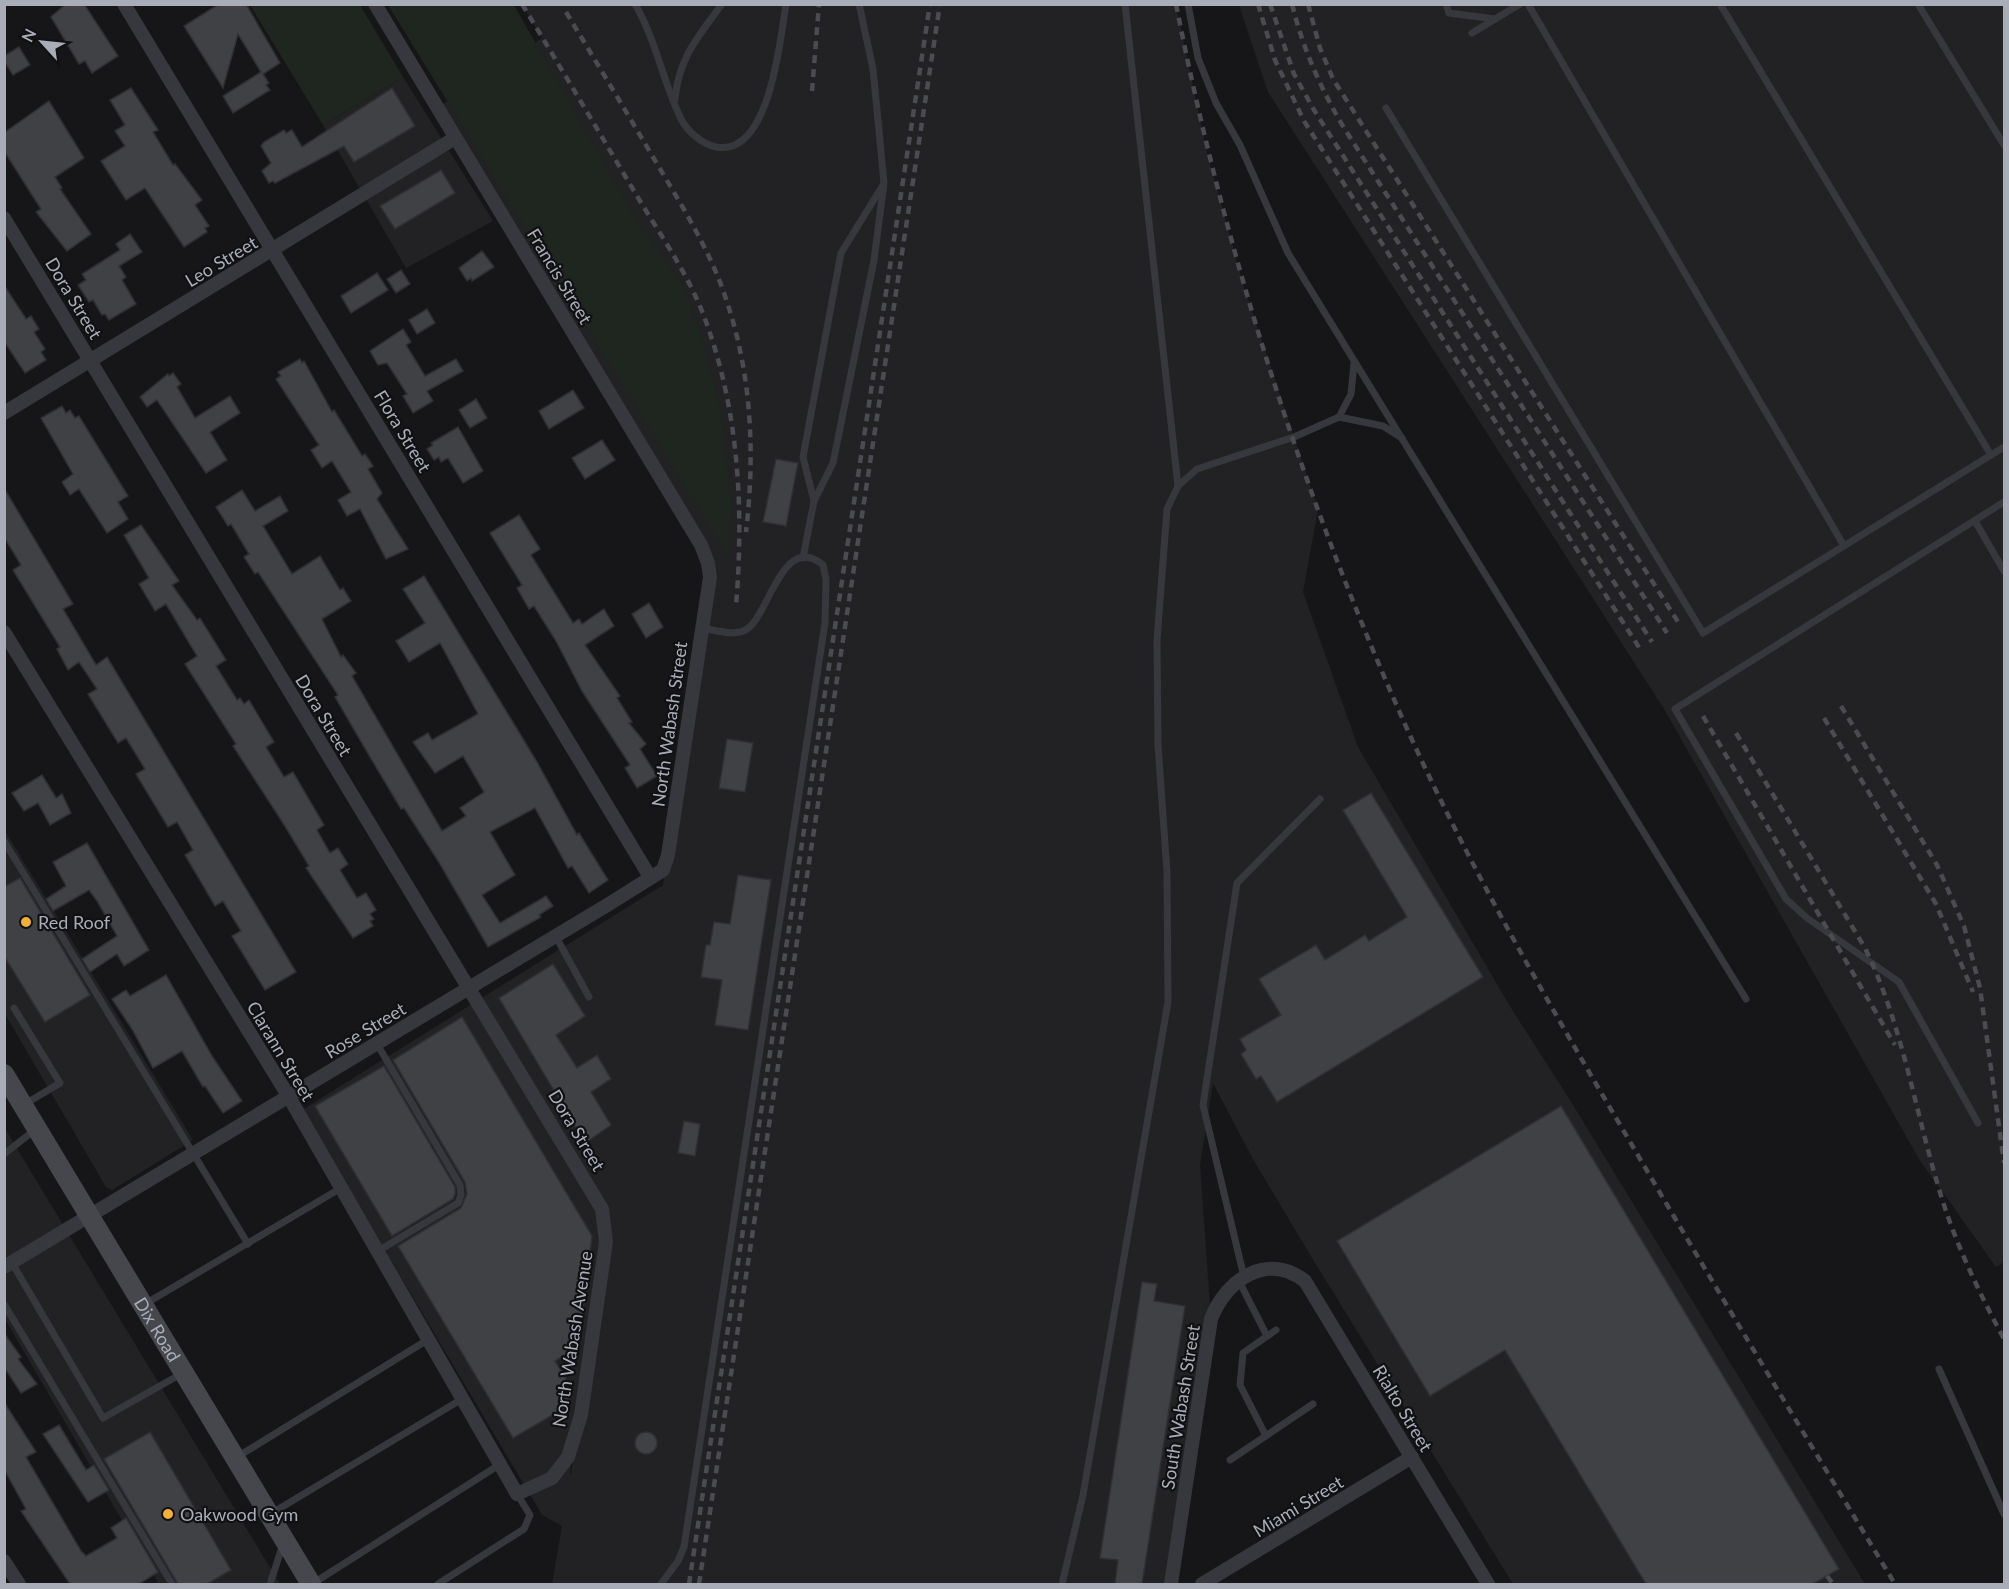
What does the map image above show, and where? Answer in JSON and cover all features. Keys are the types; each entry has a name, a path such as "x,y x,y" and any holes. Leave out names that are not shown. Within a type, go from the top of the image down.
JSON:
{"main road":[{"name":"Dix Road","path":"4,1074 311,1584"}],"street":[{"name":"Flora Street","path":"124,4 650,877"},
{"name":"Francis Street","path":"375,4 700,545 708,569"},
{"name":"Leo Street","path":"4,413 455,138"},
{"name":"Dora Street","path":"4,218 602,1209 606,1232"},
{"name":"North Wabash Street","path":"650,877 663,870 668,855 702,628 708,569"},
{"name":"Clarann Street","path":"4,632 288,1097 517,1494"},
{"name":"Rose Street","path":"8,1265 194,1155 650,877"},
{"name":"North Wabash Avenue","path":"517,1494 552,1478 568,1457 581,1415 606,1232"},
{"name":"South Wabash Street","path":"1171,1584 1211,1319 1223,1295 1241,1279 1272,1268"},
{"name":"Rialto Street","path":"1272,1268 1286,1269 1305,1281 1488,1584"},
{"name":"Miami Street","path":"1202,1584 1412,1457"},
{"path":"4,1561 19,1584"}],"lane":[{"path":"635,4 687,128 708,145 722,148 733,146 745,139 754,128 767,99 775,70 786,4"},
{"path":"675,101 677,79 689,48 722,4"},
{"path":"803,558 814,501 833,463 874,260 884,183 873,69 859,4"},
{"path":"1125,4 1178,486"},
{"path":"1188,4 1198,58 1216,103 1240,145 1288,253 1746,999"},
{"path":"1446,4 1449,13 1495,19"},
{"path":"1472,33 1520,4"},
{"path":"1528,4 1844,546"},
{"path":"1720,4 1991,455"},
{"path":"1918,4 2004,145"},
{"path":"1386,108 1703,633 2004,447"},
{"path":"814,501 803,457 841,253 884,183"},
{"path":"1339,417 1351,394 1355,377 1354,360"},
{"path":"1062,1584 1083,1495 1168,1002 1167,872 1158,745 1157,640 1167,509 1178,486 1197,469 1294,436 1339,417 1383,426 1402,438"},
{"path":"1978,1123 1899,982 1807,918 1786,899 1675,709 2004,502"},
{"path":"1975,521 2004,571"},
{"path":"661,1584 684,1547 825,623 826,579 823,566 811,557 803,558 784,569 757,619 748,628 736,633 702,628"},
{"path":"1267,1336 1241,1279 1203,1105 1237,883 1320,799"},
{"path":"4,840 248,1244"},
{"path":"555,935 589,997"},
{"path":"14,1008 60,1083 23,1105"},
{"path":"377,1044 460,1185 461,1195 458,1203 378,1251"},
{"path":"4,1154 38,1128"},
{"path":"143,1305 341,1188"},
{"path":"8,1265 103,1418 183,1373"},
{"path":"4,1304 172,1584"},
{"path":"1266,1436 1240,1385 1243,1353 1276,1330"},
{"path":"235,1459 429,1339"},
{"path":"1940,1370 2004,1514"},
{"path":"270,1515 462,1399"},
{"path":"1230,1460 1313,1404"},
{"path":"311,1584 499,1464"},
{"path":"438,1584 524,1529 530,1515 517,1494"},
{"path":"270,1584 285,1539"}],"shaded area":[{"path":"250,5 360,5 403,77 323,125"},
{"path":"388,5 514,5 633,214 683,286 705,348 721,411 731,502 728,556"},
{"path":"522,5 1176,5 1207,153 1244,287 1318,509 1303,592 1358,747 1511,1008 1570,1100 1865,1584 1513,1584 1312,1258 1254,1161 1213,1083 1200,1165 1211,1319 1171,1584 552,1584 562,1526 542,1515 302,1110 663,885 708,569 437,108 542,38","holes":["590,1348 581,1415 570,1474"]},
{"path":"1239,5 2004,5 2004,1262 1996,1267 1919,1159 1664,709 1268,92"},
{"path":"403,77 493,221 406,268 323,125"},
{"path":"5,831 193,1140 112,1190 106,1187 5,1014"},
{"path":"4,1127 280,1584 159,1584 5,1319"}],"building":[{"path":"66,4 84,4 118,56 92,73 85,61 79,64 51,17"},
{"path":"219,4 246,4 280,63 263,74 269,83 266,85 270,90 233,113 223,96 261,72 238,34 223,88 184,26"},
{"path":"19,47 30,65 13,75 4,61 4,56"},
{"path":"131,88 158,130 153,132 173,165 175,164 202,200 195,205 209,226 205,228 207,232 184,247 145,188 126,200 101,161 125,146 115,131 125,125 110,100"},
{"path":"392,88 415,126 354,162 344,146 275,183 273,181 269,183 262,171 271,163 261,146 264,142 284,130 286,133 292,130 302,147"},
{"path":"49,101 84,158 55,177 62,188 60,189 91,234 67,251 36,212 41,209 4,151 4,133"},
{"path":"441,170 455,193 395,229 380,206"},
{"path":"130,234 142,252 119,266 126,277 122,280 136,304 109,320 105,314 102,315 93,300 89,302 78,285 86,280 82,274 120,250 116,244"},
{"path":"482,251 494,267 472,281 471,278 467,281 459,268"},
{"path":"401,270 410,284 396,293 387,279"},
{"path":"377,273 388,290 351,313 341,296"},
{"path":"4,285 26,319 31,316 39,329 34,332 45,349 41,352 46,360 25,373 4,341"},
{"path":"427,309 435,323 417,334 409,320"},
{"path":"403,329 411,342 406,345 425,376 456,359 463,371 427,391 433,401 413,413 403,396 407,394 387,363 378,365 370,351"},
{"path":"300,359 302,363 304,361 332,412 334,410 362,456 365,454 373,466 368,469 382,493 377,499 408,549 386,559 360,509 347,516 338,500 351,492 332,461 322,468 311,450 319,445 276,379 281,376 278,372"},
{"path":"173,373 181,384 177,387 195,418 230,396 240,413 210,432 227,460 206,473 157,400 147,407 140,397 168,374 169,376"},
{"path":"573,390 584,408 549,429 539,411"},
{"path":"476,399 487,418 470,428 459,410"},
{"path":"62,406 66,413 70,410 75,418 79,416 128,496 118,502 128,519 107,533 79,489 70,495 62,482 73,474 41,418"},
{"path":"458,427 483,471 463,483 448,458 441,462 439,457 434,460 427,449 433,445 431,443"},
{"path":"602,440 615,460 585,479 572,458"},
{"path":"776,459 798,463 786,526 763,522"},
{"path":"4,488 73,604 63,609 96,665 107,657 296,972 265,990 232,936 241,931 223,901 215,906 185,855 193,850 177,822 168,827 136,774 145,769 126,738 118,743 88,694 97,689 79,662 68,670 57,649 60,647 13,570 21,565 4,537"},
{"path":"242,490 255,511 280,496 288,511 263,526 292,574 320,556 340,590 343,588 351,601 322,619 341,657 343,655 356,673 352,676 442,831 466,816 460,808 484,792 463,756 435,773 413,742 428,733 432,740 478,714 440,643 409,662 396,641 425,623 403,589 424,576 537,762 577,835 579,833 608,880 589,893 572,866 568,868 535,808 490,832 515,875 482,895 500,923 546,896 553,906 539,915 541,917 488,947 440,864 404,808 401,809 370,757 335,697 338,695 258,572 255,574 244,557 249,554 231,524 228,526 216,507"},
{"path":"519,515 540,549 531,555 573,623 579,619 582,624 604,609 614,626 585,645 620,696 617,698 632,722 629,723 646,744 640,749 657,776 637,788 625,768 630,765 582,691 556,641 534,606 529,609 517,588 522,585 490,533"},
{"path":"141,525 179,581 172,585 197,620 200,618 226,660 216,666 237,700 240,698 244,704 249,700 274,742 266,747 284,777 293,772 324,825 317,830 330,853 338,848 348,864 340,870 357,898 366,893 376,910 370,914 374,919 370,921 373,926 353,938 306,868 309,866 233,746 236,744 185,664 197,656 166,604 155,611 139,584 149,578 124,535"},
{"path":"649,603 663,627 646,638 632,614"},
{"path":"727,739 753,743 745,792 719,788"},
{"path":"42,775 56,798 62,794 71,813 50,825 38,803 24,811 12,793"},
{"path":"1371,793 1483,977 1277,1102 1261,1076 1256,1079 1241,1054 1246,1050 1240,1039 1281,1015 1259,979 1316,945 1325,960 1365,935 1369,941 1407,917 1343,810"},
{"path":"87,843 149,950 124,966 117,954 90,972 82,959 117,936 97,901 89,890 53,911 46,899 66,886 53,862"},
{"path":"738,875 771,880 748,1030 715,1025 722,980 701,977 706,945 710,945 714,922 730,924"},
{"name":"Red Roof","path":"20,878 90,995 45,1022 4,956 4,887"},
{"path":"553,964 585,1016 556,1035 577,1068 597,1055 611,1079 591,1092 611,1125 585,1143 499,998"},
{"path":"166,975 212,1056 242,1101 223,1113 205,1086 203,1087 182,1051 153,1068 132,1029 112,999 126,990 130,996"},
{"path":"462,1017 592,1236 578,1347 555,1361 570,1385 568,1406 513,1438 398,1246 461,1208 467,1194 465,1182 393,1060"},
{"path":"384,1066 455,1187 453,1199 392,1236 315,1106"},
{"path":"1561,1106 1839,1569 1813,1584 1646,1584 1505,1350 1430,1396 1337,1241"},
{"path":"684,1121 700,1124 695,1156 678,1153"},
{"path":"1142,1282 1157,1284 1154,1301 1185,1306 1142,1584 1115,1584 1118,1560 1100,1558"},
{"path":"4,1333 21,1357 18,1359 37,1384 21,1393 4,1367"},
{"path":"4,1402 36,1452 26,1457 81,1551 86,1556 117,1538 111,1528 126,1518 158,1572 139,1584 70,1584 21,1511 26,1509 4,1469"},
{"path":"59,1425 86,1470 94,1465 109,1490 88,1502 43,1434"},
{"name":"Oakwood Gym","path":"150,1432 231,1570 207,1584 178,1584 104,1459"},
{"path":"646,1432 656,1439 657,1443 650,1453 646,1454 636,1447 635,1443 642,1433"}],"railway":[{"path":"522,4 674,256 705,319 725,389 736,461 739,497 736,606"},
{"path":"812,91 819,4"},
{"path":"689,1584 930,4"},
{"path":"699,1584 940,4"},
{"path":"1176,4 1218,190 1271,374 1335,555 1408,731 1458,836 1541,989 1695,1252 1895,1584"},
{"path":"1258,4 1275,60 1304,121 1640,649"},
{"path":"1270,4 1294,74 1314,110 1652,642"},
{"path":"1292,4 1314,68 1344,128 1667,633"},
{"path":"1308,4 1320,48 1333,79 1680,625"},
{"path":"566,12 694,228 727,302 742,359 749,416 751,445 746,532"},
{"path":"1841,706 1937,865 1964,926 1980,988 2004,1163"},
{"path":"1703,716 1895,1045"},
{"path":"1824,718 1936,904 1973,992"},
{"path":"1736,733 1865,948 1891,1013 1947,1214 1973,1278 2004,1339"},
{"path":"1827,1576 1833,1584"}],"place":[{"name":"Red Roof","path":"26,922"},
{"name":"Oakwood Gym","path":"168,1514"}]}
